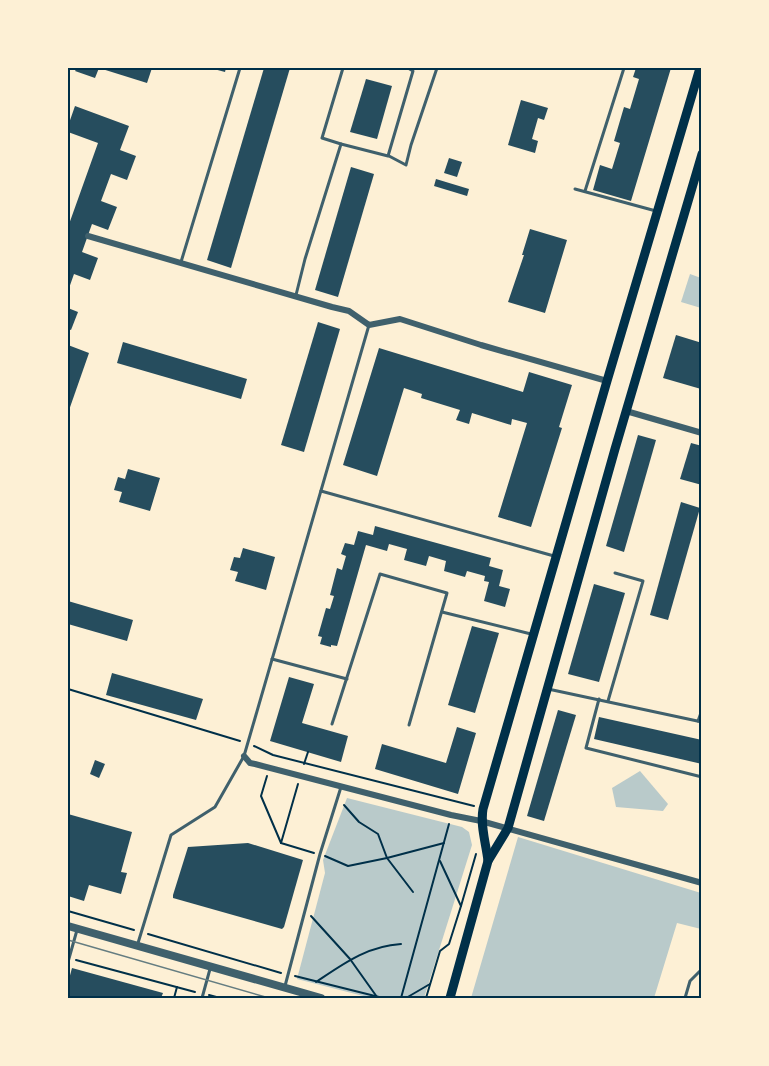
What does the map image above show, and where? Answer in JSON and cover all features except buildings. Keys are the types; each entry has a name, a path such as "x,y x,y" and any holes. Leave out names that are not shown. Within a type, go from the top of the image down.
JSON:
{"main road":[{"path":"488,861 481,821 483,808 700,68"},
{"path":"450,999 488,861 508,828 626,411 702,154"}],"street":[{"path":"88,236 349,311 369,325 400,320 607,381"},
{"path":"626,411 702,433"},
{"path":"244,756 250,763 508,828 702,883"},
{"path":"68,926 321,999"}],"lane":[{"path":"182,262 240,68"},
{"path":"343,68 322,138 388,156 406,165 437,68"},
{"path":"388,156 413,71 408,68"},
{"path":"585,191 624,68"},
{"path":"296,296 305,259 341,144"},
{"path":"575,189 658,212"},
{"path":"137,946 171,835 215,807 244,756 369,325"},
{"path":"321,491 556,557"},
{"path":"608,701 643,581 615,573"},
{"path":"332,724 380,574 447,593 409,725"},
{"path":"442,612 534,635"},
{"path":"272,659 347,679"},
{"path":"547,688 700,721 702,710"},
{"path":"599,699 586,748 702,777"},
{"path":"285,988 320,854 341,786"},
{"path":"68,962 77,928"},
{"path":"202,999 211,967"},
{"path":"685,999 690,981 702,969"}],"path":[{"path":"68,689 247,743 273,755 474,806"},
{"path":"281,843 308,752"},
{"path":"273,755 261,796 281,843"},
{"path":"338,799 359,822 378,834 387,858 413,892"},
{"path":"401,999 450,821"},
{"path":"281,843 320,854 348,866 444,843"},
{"path":"426,999 440,951 449,944 476,853"},
{"path":"439,859 460,906"},
{"path":"305,909 350,959 377,997"},
{"path":"68,911 289,975 383,999"},
{"path":"316,982 350,959 387,945 401,944"},
{"path":"69,958 220,999"},
{"path":"406,999 430,984"},
{"path":"174,999 177,987"}],"shaded area":[{"path":"690,274 701,278 701,308 681,302"},
{"path":"640,771 668,804 663,811 616,807 612,788"},
{"path":"347,798 462,827 469,832 472,845 424,998 371,998 297,979 325,873 323,860"},
{"path":"518,837 701,893 701,929 677,923 654,998 471,998"}],"tram line":[{"path":"68,940 269,998"}]}
